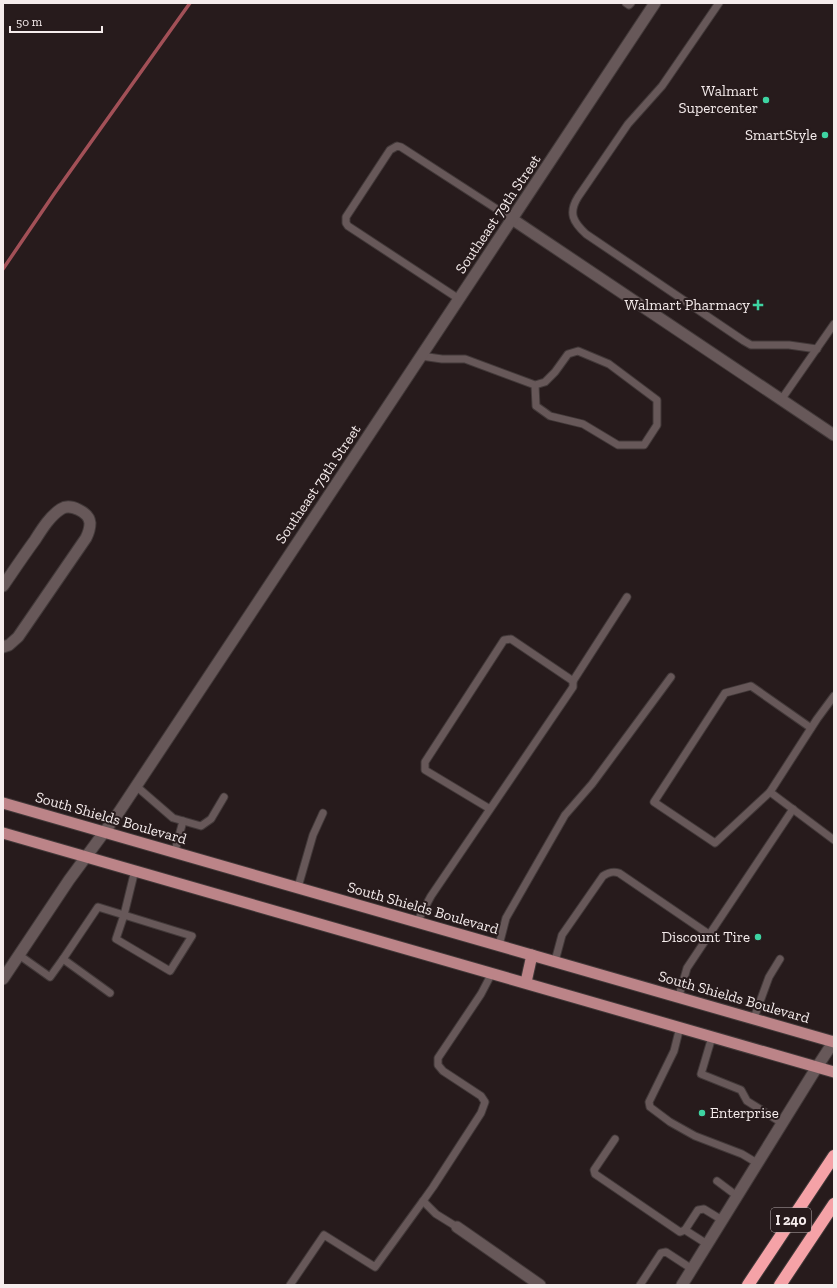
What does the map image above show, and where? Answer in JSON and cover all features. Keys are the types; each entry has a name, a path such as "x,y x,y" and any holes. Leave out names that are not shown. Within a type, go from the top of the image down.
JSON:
{"highway":[{"name":"I 240","path":"748,1285 834,1156"},
{"name":"I 240","path":"780,1285 834,1204"}],"main road":[{"name":"South Shields Boulevard","path":"3,802 834,1041"},
{"path":"3,833 526,982 834,1072"},
{"path":"526,982 532,955"}],"street":[{"name":"Southeast 79th Street","path":"3,979 69,880 136,786 655,3"},
{"path":"512,220 834,435"},
{"path":"3,586 48,521 61,508 71,507 80,510 88,518 89,528 86,538 18,637 3,647"},
{"path":"682,1285 834,1041"},
{"path":"457,1227 540,1285"}],"lane":[{"path":"626,3 629,5 631,3"},
{"path":"719,3 662,86 628,124 582,191 574,204 572,212 573,218 577,225 586,234 751,345 789,345 817,349"},
{"path":"459,299 348,226 346,223 346,217 390,150 397,146 401,147 512,220"},
{"path":"781,400 834,324"},
{"path":"421,356 442,359 465,359 536,385 544,382 555,372 568,354 578,351 609,364 657,400 657,425 644,445 618,446 583,424 550,416 536,406 536,385"},
{"path":"417,922 431,896 573,687 574,681 627,597"},
{"path":"490,809 425,770 425,762 504,640 511,639 574,681"},
{"path":"499,945 506,918 565,815 592,784 671,677"},
{"path":"811,728 751,686 725,693 654,802 715,843 770,792 811,728 834,696"},
{"path":"136,786 173,818 201,826 211,819 224,797"},
{"path":"770,792 834,840"},
{"path":"679,996 688,968 793,809"},
{"path":"298,887 313,835 323,812"},
{"path":"175,852 183,821"},
{"path":"19,955 50,977 98,907 124,914 192,936 170,971 116,940 124,914 135,870"},
{"path":"555,961 562,935 603,876 609,872 615,871 619,873 710,934"},
{"path":"63,959 110,993"},
{"path":"754,1018 769,977 780,959"},
{"path":"290,1285 324,1235 375,1267 433,1187 481,1113 484,1102 481,1096 443,1071 438,1065 438,1058 482,994 492,973"},
{"path":"680,1027 674,1051 649,1102 650,1107 670,1122 695,1136 742,1154 757,1163"},
{"path":"712,1036 701,1074 741,1090 747,1101 782,1123"},
{"path":"615,1139 594,1170 595,1174 680,1232 685,1230 698,1210 704,1208 722,1220"},
{"path":"717,1181 737,1196"},
{"path":"423,1201 436,1214 457,1227"},
{"path":"685,1230 707,1244"},
{"path":"640,1285 661,1253 666,1252 692,1269"}],"waterway":[{"path":"3,269 54,194 190,3"}],"place":[{"name":"Walmart Supercenter","path":"766,100"},
{"name":"SmartStyle","path":"825,135"},
{"name":"Walmart Pharmacy","path":"758,305"},
{"name":"Discount Tire","path":"758,937"},
{"name":"Enterprise","path":"702,1113"}]}
